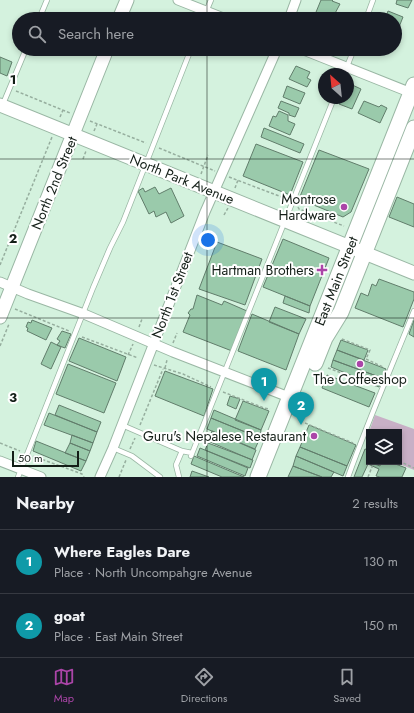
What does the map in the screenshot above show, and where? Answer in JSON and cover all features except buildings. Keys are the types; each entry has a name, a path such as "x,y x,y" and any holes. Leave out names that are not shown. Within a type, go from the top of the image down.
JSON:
{"main road":[{"name":"East Main Street","path":"269,477 350,247 413,90"},
{"name":"East Main Street","path":"258,477 325,338 341,312 413,135"}],"street":[{"path":"122,12 127,0"},
{"path":"178,0 200,12"},
{"path":"292,12 296,0"},
{"name":"North 2nd Street","path":"4,315 6,285 73,134 104,56"},
{"name":"North 1st Street","path":"100,477 113,448 205,212 274,56"},
{"path":"315,56 339,68"},
{"path":"354,74 413,90"},
{"name":"North Park Avenue","path":"1,107 56,127 414,273"},
{"path":"6,285 84,314 295,400"},
{"path":"0,461 19,473 41,477"}],"lane":[{"path":"42,12 47,0"},
{"path":"206,12 211,0"},
{"path":"369,12 373,0"},
{"path":"1,107 23,56"},
{"path":"19,473 110,248 123,222 188,56"},
{"path":"346,68 351,56"},
{"path":"122,425 192,455 332,104"},
{"path":"348,477 414,311"},
{"path":"113,448 128,454 160,477"},
{"path":"179,477 176,465 182,451"}],"path":[{"path":"10,89 288,200"},
{"path":"0,265 63,110"},
{"path":"297,204 299,209 344,226"},
{"path":"0,346 4,315 76,334 163,369 165,368 175,371 218,390 270,409"},
{"path":"342,339 370,350 366,359 391,370"},
{"path":"328,368 383,389"},
{"path":"137,431 163,369"},
{"path":"305,423 360,444"},
{"path":"119,477 134,438"},
{"path":"0,443 24,452"},
{"path":"30,455 82,474 84,477"},
{"path":"402,462 414,468"},
{"path":"368,477 373,465"}],"shaded area":[{"path":"375,415 414,429 414,470 402,465 402,429 370,429"}],"place":[{"name":"Montrose Hardware","path":"344,207"},
{"name":"Hartman Brothers","path":"322,270"},
{"name":"The Coffeeshop","path":"360,364"},
{"name":"Where Eagles Dare","path":"264,401"},
{"name":"goat","path":"301,425"},
{"name":"Guru's Nepalese Restaurant","path":"314,436"}]}
